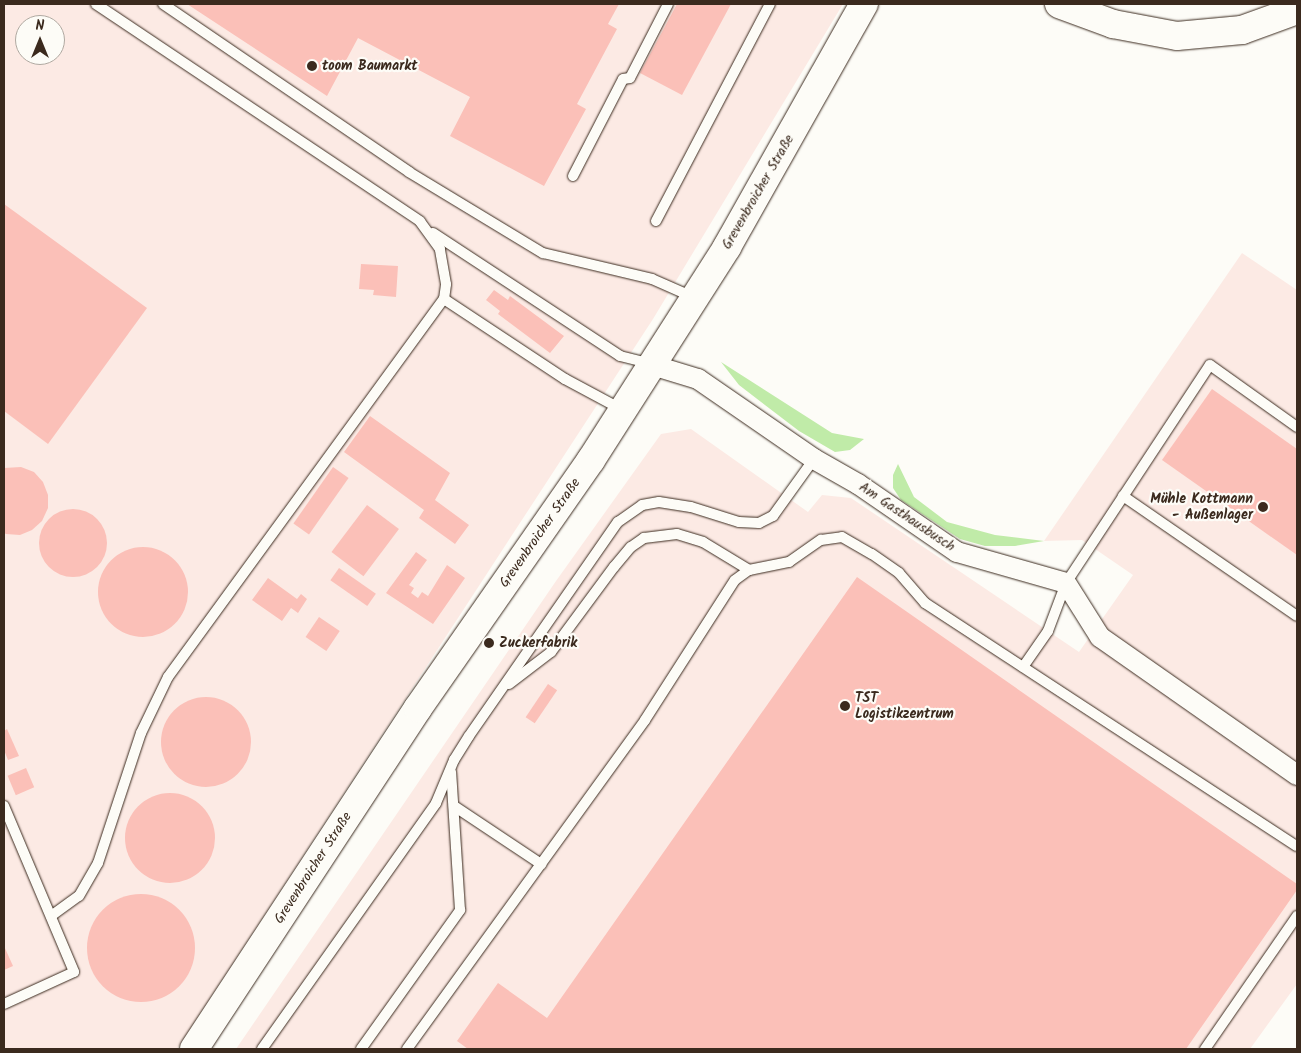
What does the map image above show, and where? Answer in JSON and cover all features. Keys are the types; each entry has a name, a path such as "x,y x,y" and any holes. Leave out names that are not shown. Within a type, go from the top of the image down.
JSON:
{"street":[{"name":"Grevenbroicher Straße","path":"194,1049 418,708 592,460 732,238 864,4"},
{"path":"1059,4 1113,24 1177,36 1242,30 1297,10"},
{"name":"Am Gasthausbusch","path":"652,365 698,379 814,459 858,484 957,552 1066,583"},
{"path":"1066,583 1100,637 1297,774"}],"lane":[{"path":"96,4 406,211 428,229 620,356 652,365"},
{"path":"163,4 409,172 543,253 652,279 694,297"},
{"path":"573,176 623,79 630,78 668,4"},
{"path":"656,221 770,4"},
{"path":"51,916 79,896 98,863 141,733 168,677 444,299 443,259 428,229"},
{"path":"444,299 565,378 623,410"},
{"path":"1023,666 1048,631 1066,583 1210,365 1297,427"},
{"path":"262,1049 436,803 451,767 502,689 618,522 642,505 658,502 691,507 739,522 759,523 773,516 814,459"},
{"path":"1123,496 1297,616"},
{"path":"502,689 551,652 614,566 630,547 644,538 677,534 703,542 749,570"},
{"path":"407,1049 645,720 735,580 749,570 788,562 821,540 842,538 899,573 926,602 1297,846"},
{"path":"361,1049 460,910 451,767"},
{"path":"4,806 74,972 4,1004"},
{"path":"454,806 541,864"},
{"path":"1205,1049 1297,916"}],"shaded area":[{"path":"4,4 843,4 653,319 177,1049 4,1049"},
{"name":"TST Logistikzentrum","path":"1242,253 1297,290 1297,984 1250,1049 236,1049 556,581 661,434 691,429 808,512 822,495 851,498 1079,652 1133,575 1082,540 1044,541"}],"green space":[{"path":"721,362 832,433 864,439 850,450 835,452 799,431 739,385"},
{"path":"898,464 914,497 947,522 995,535 1044,541 1015,546 985,546 960,539 901,500 893,488 893,475"}],"building":[{"path":"187,4 619,4 608,24 617,29 577,104 586,109 544,186 450,136 470,97 358,38 327,96"},
{"path":"677,4 731,4 682,95 640,73"},
{"path":"4,204 147,308 48,444 4,411"},
{"path":"361,264 398,266 396,297 373,295 374,290 359,289"},
{"path":"494,290 508,300 510,296 564,336 550,353 498,314 500,311 486,300"},
{"name":"Mühle Kottmann - Außenlager","path":"1212,389 1297,449 1297,555 1162,460"},
{"path":"370,416 450,473 435,500 469,525 455,544 419,518 424,510 344,452"},
{"path":"21,467 34,472 43,482 48,495 48,508 42,521 32,530 20,535 6,534 4,533 4,468"},
{"path":"333,467 349,478 309,534 293,524"},
{"path":"367,505 399,529 363,576 331,552"},
{"path":"66,509 80,509 92,514 102,524 107,536 107,550 102,562 92,572 80,577 66,577 54,572 44,562 39,550 39,536 44,524 54,514"},
{"path":"143,547 160,550 175,560 185,575 188,592 185,609 175,624 160,634 143,637 126,634 111,624 101,609 98,592 101,575 111,560 126,550"},
{"path":"416,552 427,560 409,585 414,588 411,593 418,598 422,592 428,596 447,565 465,578 433,624 386,593"},
{"path":"339,568 376,594 367,606 330,580"},
{"path":"857,577 1297,884 1297,890 1186,1049 468,1049 457,1041 498,983 547,1018"},
{"path":"268,578 297,599 301,594 307,599 298,613 291,608 282,621 252,600"},
{"path":"319,617 340,631 326,651 306,637"},
{"path":"548,684 557,690 535,723 526,717"},
{"path":"206,697 223,701 238,710 247,725 251,742 247,759 238,774 223,783 206,787 189,783 174,774 165,759 161,742 165,725 174,710 189,701"},
{"path":"7,729 19,756 8,760 4,750 4,731"},
{"path":"26,768 34,787 16,795 8,776"},
{"path":"170,793 187,797 202,806 211,821 215,838 211,855 202,870 187,879 170,883 153,879 138,870 129,855 125,838 129,821 138,806 153,797"},
{"path":"141,894 162,898 179,910 191,927 195,948 191,969 179,986 162,998 141,1002 120,998 103,986 91,969 87,948 91,927 103,910 120,898"},
{"path":"4,946 13,966 4,970"}],"place":[{"name":"toom Baumarkt","path":"312,66"},
{"name":"Mühle Kottmann - Außenlager","path":"1263,507"},
{"name":"Zuckerfabrik","path":"489,643"},
{"name":"TST Logistikzentrum","path":"845,706"}]}
